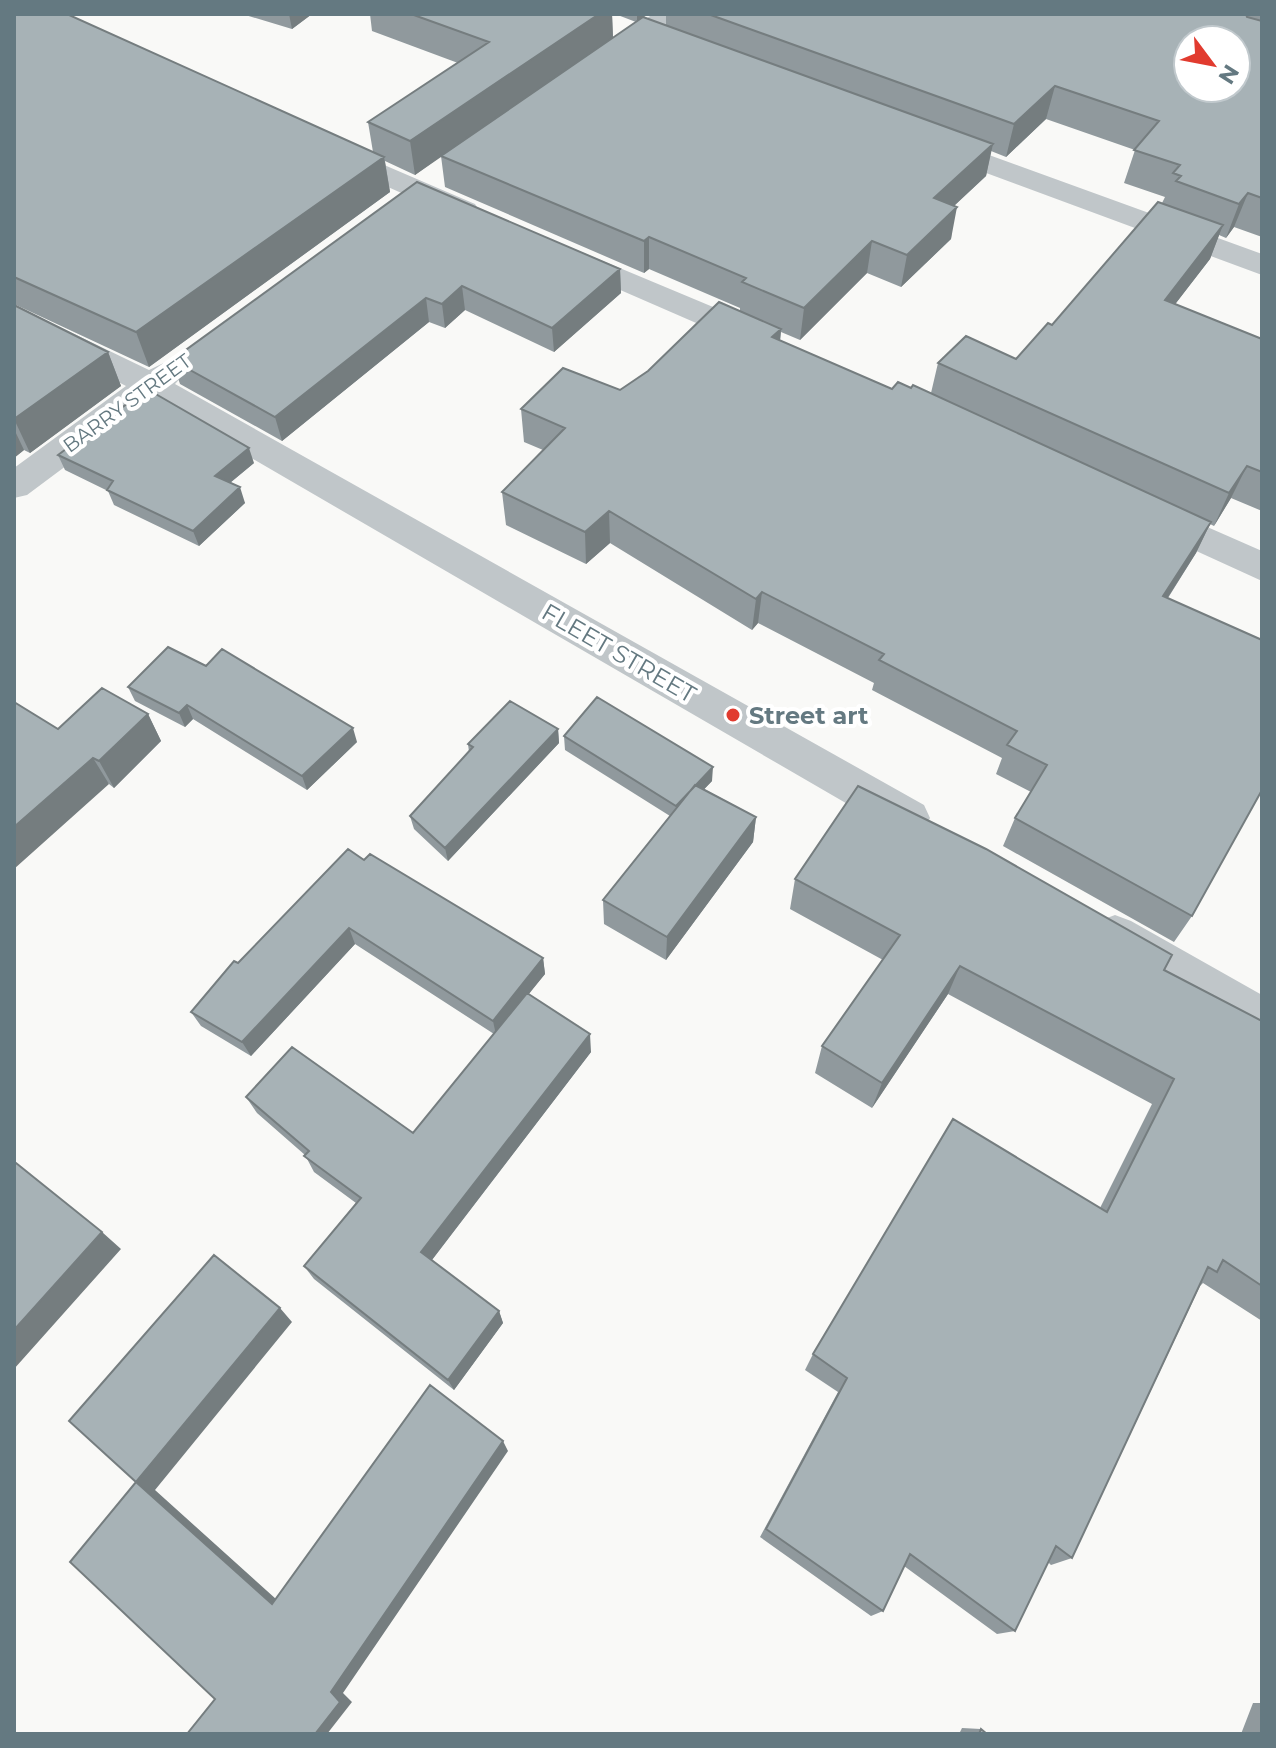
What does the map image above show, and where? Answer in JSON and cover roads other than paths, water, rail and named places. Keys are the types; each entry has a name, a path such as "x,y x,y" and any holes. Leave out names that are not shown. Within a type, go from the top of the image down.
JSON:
{"street":[{"path":"591,70 670,14"},
{"path":"611,25 670,46"},
{"path":"908,134 1262,265"},
{"path":"303,138 490,222"},
{"path":"534,241 782,348"},
{"name":"FLEET STREET","path":"14,315 151,385 946,839"},
{"name":"BARRY STREET","path":"14,486 196,352"},
{"path":"1117,499 1262,567"},
{"path":"1084,918 1262,1019"}],"place":[{"name":"Street art","path":"733,715"}]}
